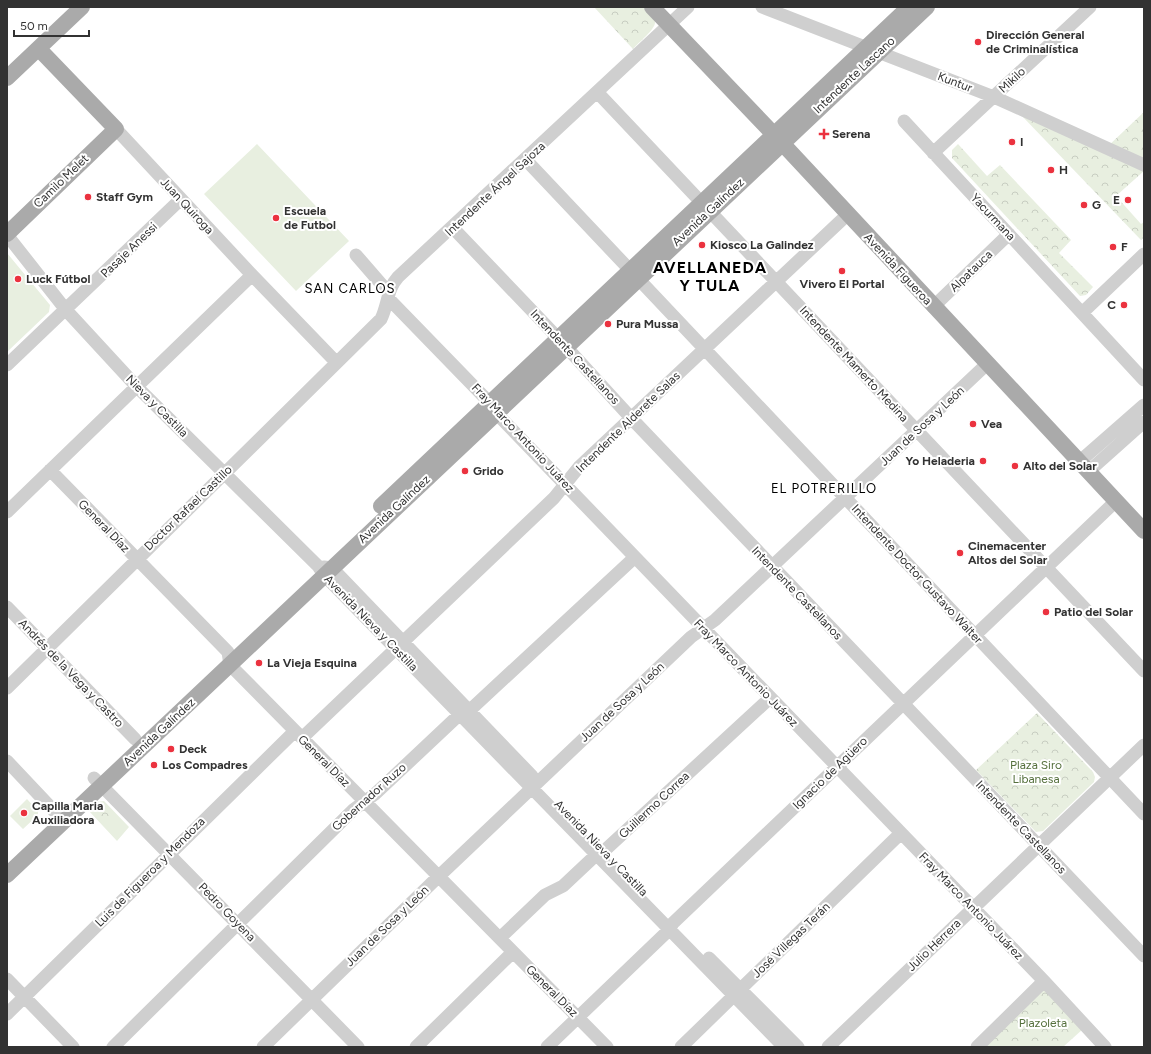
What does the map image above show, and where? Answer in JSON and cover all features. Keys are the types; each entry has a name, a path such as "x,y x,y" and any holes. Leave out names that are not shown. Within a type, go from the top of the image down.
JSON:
{"main road":[{"name":"Avenida Figueroa","path":"652,7 1144,531"},
{"name":"Intendente Lascano","path":"873,50 909,7"},
{"name":"Intendente Lascano","path":"777,139 873,50 927,7"},
{"path":"7,78 39,49 75,8"},
{"name":"Juan Quiroga","path":"39,49 116,129"},
{"name":"Camilo Melet","path":"7,234 116,129"},
{"name":"Avenida Galíndez","path":"7,875 98,782 229,658 325,570 493,408 777,139"},
{"name":"Avenida Galíndez","path":"7,861 57,814 98,782 135,740 229,658"}],"street":[{"name":"Intendente Ángel Sajoza","path":"336,362 381,319 386,309 392,284 598,93 688,7"},
{"name":"Kuntur","path":"762,7 994,98 1144,165"},
{"name":"Mikilo","path":"933,153 994,98 1090,7"},
{"name":"Intendente Mamerto Medina","path":"598,93 1144,671"},
{"name":"Yacurmana","path":"904,121 1144,380"},
{"name":"Juan Quiroga","path":"116,129 252,275 336,362"},
{"name":"Intendente Doctor Gustavo Walter","path":"526,160 1144,814"},
{"name":"Pasaje Anessi","path":"7,365 182,200"},
{"name":"Intendente Alderete Salas","path":"399,645 554,498 579,467 632,419 704,349 848,215"},
{"name":"Intendente Castellanos","path":"453,228 772,567 1144,956"},
{"name":"Nieva y Castilla","path":"7,234 66,310 137,387 325,570"},
{"name":"Alpatauca","path":"933,307 1009,234"},
{"path":"1082,313 1144,254"},
{"name":"Fray Marco Antonio Juárez","path":"356,255 405,315 566,484 634,558 973,907 1105,1047"},
{"path":"7,512 252,275"},
{"path":"381,319 394,313 405,315"},
{"name":"Doctor Rafael Castillo","path":"7,688 336,362"},
{"name":"Juan de Sosa y León","path":"263,1047 438,876 534,785 691,637 715,620 987,364"},
{"path":"1083,467 1144,405"},
{"path":"1083,467 1144,422"},
{"name":"General Díaz","path":"50,470 229,658 298,735 607,1047"},
{"name":"Ignacio de Agüero","path":"548,1047 902,703 1116,501"},
{"name":"Gobernador Ruzo","path":"113,1047 353,810 364,802 464,713 634,558"},
{"name":"Avenida Nieva y Castilla","path":"325,570 671,926 737,992 798,1047"},
{"name":"Andrés de la Vega y Castro","path":"7,607 135,740"},
{"name":"Luis de Figueroa y Mendoza","path":"7,1014 169,853 399,645"},
{"name":"Guillermo Correa","path":"500,938 545,895 563,886 770,698"},
{"name":"Julio Herrera","path":"828,1047 1144,745"},
{"path":"7,761 57,814"},
{"name":"Pedro Goyena","path":"98,782 358,1047"},
{"name":"José Villegas Terán","path":"681,1047 901,833"},
{"path":"416,1047 513,952"},
{"path":"7,979 74,1047"},
{"path":"977,1047 1044,981"},
{"name":"Avenida Nieva y Castilla","path":"737,992 784,1047"}],"green space":[{"path":"594,7 643,7 653,18 655,25 633,49"},
{"path":"1144,112 1144,165 1106,148"},
{"path":"1022,116 1144,171 1116,196 1141,224 1144,222 1144,237 1141,240"},
{"name":"Escuela de Futbol","path":"257,144 349,241 296,291 204,194"},
{"path":"958,144 987,176 1000,165 1071,240 1059,253 1093,287 1086,295 1080,296 952,158 952,150"},
{"name":"Luck Fútbol","path":"7,253 50,305 49,312 7,352"},
{"name":"Plaza Siro Libanesa","path":"1037,713 1093,772 1095,777 1094,782 1043,831 1036,832 976,770"},
{"path":"27,799 38,811 38,815 23,829 10,816"},
{"path":"104,801 129,827 117,841 89,811 97,802"},
{"path":"106,810 111,817 109,824 104,824 100,815"},
{"name":"Plazoleta","path":"1043,990 1047,991 1083,1029 1063,1047 984,1047"}],"place":[{"name":"Dirección General de Criminalística","path":"978,42"},
{"name":"Serena","path":"824,134"},
{"name":"I","path":"1012,142"},
{"name":"H","path":"1051,170"},
{"name":"Staff Gym","path":"88,197"},
{"name":"E","path":"1128,200"},
{"name":"G","path":"1084,205"},
{"name":"Escuela de Futbol","path":"276,218"},
{"name":"Kiosco La Galindez","path":"702,245"},
{"name":"F","path":"1113,247"},
{"name":"Vivero El Portal","path":"842,271"},
{"name":"Luck Fútbol","path":"18,279"},
{"name":"C","path":"1124,305"},
{"name":"Pura Mussa","path":"608,324"},
{"name":"Vea","path":"973,424"},
{"name":"Yo Heladeria","path":"983,461"},
{"name":"Alto del Solar","path":"1015,466"},
{"name":"Grido","path":"465,471"},
{"name":"Cinemacenter Altos del Solar","path":"960,553"},
{"name":"Patio del Solar","path":"1046,612"},
{"name":"La Vieja Esquina","path":"259,663"},
{"name":"Deck","path":"171,749"},
{"name":"Los Compadres","path":"154,765"},
{"name":"Capilla Maria Auxiliadora","path":"24,813"}],"district":[{"name":"AVELLANEDA Y TULA","path":"710,276"},
{"name":"SAN CARLOS","path":"350,288"},
{"name":"EL POTRERILLO","path":"824,488"}]}
